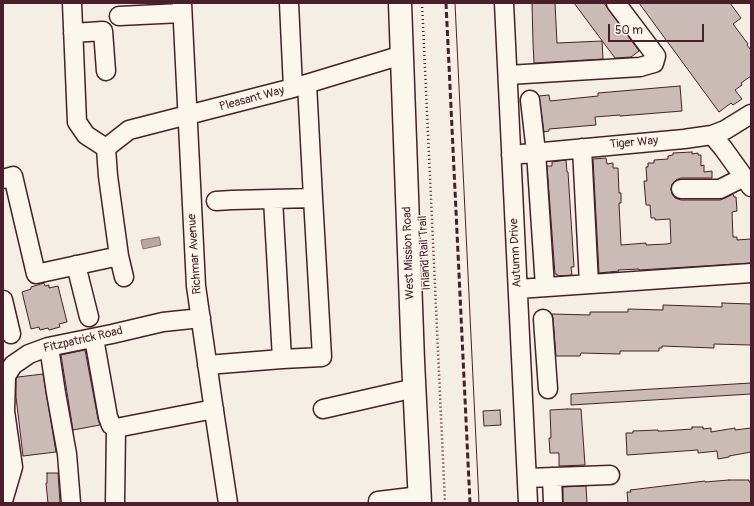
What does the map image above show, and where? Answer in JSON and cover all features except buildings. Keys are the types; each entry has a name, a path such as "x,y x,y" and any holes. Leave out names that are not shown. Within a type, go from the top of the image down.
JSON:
{"main road":[{"name":"West Mission Road","path":"400,3 420,500"}],"street":[{"path":"72,3 77,122 86,135 106,148 108,176 124,277"},
{"path":"207,365 322,357 313,198 289,3"},
{"name":"Autumn Drive","path":"504,3 528,503"},
{"path":"508,75 640,67 654,63 656,56 616,3"},
{"path":"119,16 182,8"},
{"name":"Richmar Avenue","path":"182,8 196,286 228,503"},
{"path":"73,33 103,31 106,72"},
{"name":"Pleasant Way","path":"106,148 129,130 300,86 402,56"},
{"path":"530,100 536,152 545,287"},
{"name":"Tiger Way","path":"511,154 684,139 712,135 725,130 751,114"},
{"path":"681,189 720,189 748,182 712,135"},
{"path":"582,148 589,284"},
{"path":"3,179 13,176 36,274 120,256"},
{"path":"216,202 232,200 313,198"},
{"path":"273,199 282,359"},
{"path":"76,265 88,317"},
{"path":"518,289 751,273"},
{"path":"3,300 11,334"},
{"name":"Fitzpatrick Road","path":"3,501 14,467 5,411 6,376 13,365 29,354 49,347 163,322 201,318"},
{"path":"543,319 548,389"},
{"path":"94,338 110,425 116,428 214,409"},
{"path":"49,347 67,454 71,503"},
{"path":"323,409 415,388"},
{"path":"115,503 116,428"},
{"path":"527,478 610,475"},
{"path":"552,477 554,503"},
{"path":"378,503 378,501 420,500"}],"path":[{"name":"Inland Rail Trail","path":"422,3 445,503"}],"shaded area":[{"path":"159,237 161,245 143,249 141,240"}],"tram line":[{"path":"455,3 479,503"}],"railway":[{"path":"446,3 470,503"}]}
